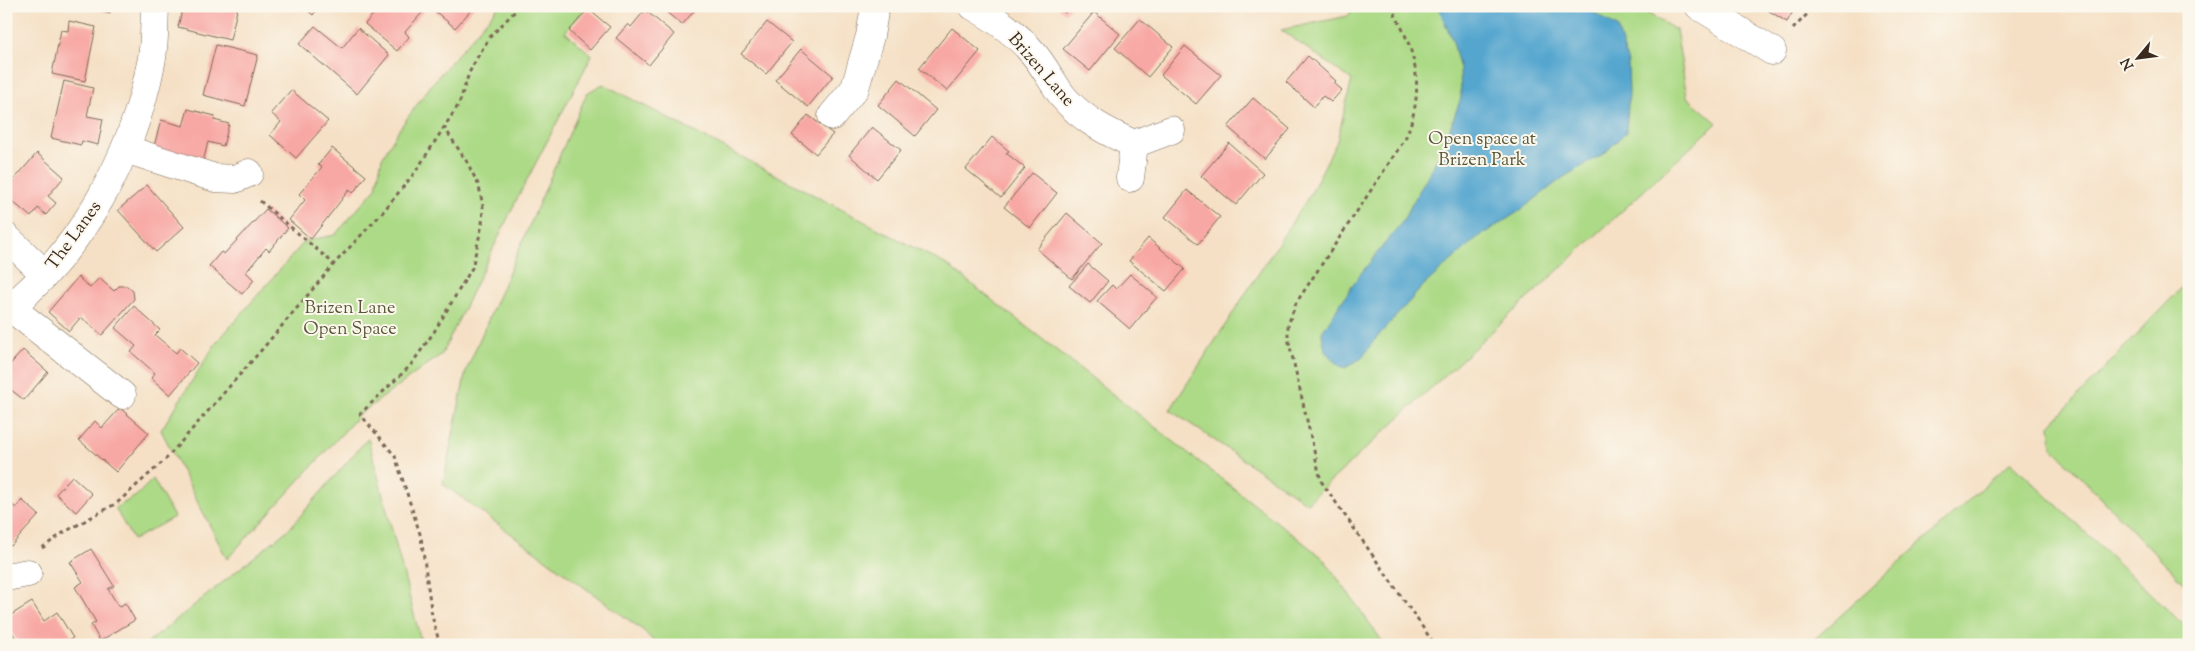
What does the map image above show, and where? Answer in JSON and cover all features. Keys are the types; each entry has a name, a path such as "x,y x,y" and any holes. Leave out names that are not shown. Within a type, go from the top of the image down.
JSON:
{"street":[{"name":"The Lanes","path":"9,309 45,274 68,246 90,215 125,149 141,106 152,61 155,6"},
{"path":"832,116 855,88 870,36 875,6"},
{"name":"Brizen Lane","path":"973,6 998,21 1016,35 1034,54 1064,98 1085,117 1109,133 1134,144"},
{"path":"1699,6 1772,50"},
{"path":"1130,178 1134,144 1171,130"},
{"path":"125,149 215,178 242,176"},
{"path":"6,237 45,274"},
{"path":"9,309 122,395"}],"path":[{"path":"17,575 33,554 63,533 117,502 167,458 264,348 334,264 382,213 410,178 458,104 469,73 490,37 520,6"},
{"path":"1390,6 1400,23 1415,65 1418,86 1412,122 1405,139 1296,303 1290,319 1288,338 1321,481 1435,645"},
{"path":"440,645 432,616 421,537 395,456 360,414 410,366 434,332 472,268 482,225 483,207 479,186 467,162 444,127"},
{"path":"242,176 334,264"}],"green space":[{"name":"Brizen Lane Open Space","path":"499,6 588,6 565,32 592,55 517,199 442,354 360,414 227,559 161,430 216,343 305,241 335,235 376,188 382,158 398,131 432,84"},
{"name":"Open space at Brizen Park","path":"1355,6 1635,6 1676,30 1687,97 1717,123 1307,503 1170,410 1311,193 1337,141 1352,80 1281,30 1348,16"},
{"path":"603,84 947,265 1323,558 1385,645 657,645 644,631 443,484 466,371 587,93"},
{"path":"2189,280 2189,589 2052,447 2050,425"},
{"path":"368,438 422,645 145,645 290,528"},
{"path":"2011,462 2189,630 2189,645 1808,645"},
{"path":"153,479 174,517 133,540 115,508 136,496"}],"water":[{"path":"1438,6 1584,6 1617,27 1628,63 1629,93 1626,132 1605,153 1564,177 1518,212 1477,238 1424,285 1373,342 1362,358 1345,368 1335,362 1328,354 1323,343 1322,332 1358,277 1402,222 1442,150 1461,98 1460,70 1453,42"}],"building":[{"path":"86,6 112,6 110,13"},
{"path":"183,6 238,6 230,40 178,27"},
{"path":"303,6 320,6 313,15"},
{"path":"380,6 428,6 405,32 409,37 397,51 365,24"},
{"path":"439,6 474,7 455,28 435,11"},
{"path":"659,6 698,6 682,25"},
{"path":"1057,6 1071,6 1065,13"},
{"path":"1761,6 1796,6 1787,22"},
{"path":"588,9 610,27 590,50 569,31"},
{"path":"645,10 674,34 649,65 616,38 628,24 631,27"},
{"path":"1094,12 1120,34 1090,71 1063,49"},
{"path":"1140,19 1173,47 1148,77 1115,48"},
{"path":"69,21 96,27 85,81 52,74 61,30 68,31"},
{"path":"767,22 792,42 766,74 741,54"},
{"path":"315,26 342,48 358,28 389,55 357,94 299,44"},
{"path":"952,28 980,51 947,91 919,68"},
{"path":"216,45 258,55 245,106 203,95"},
{"path":"1185,46 1221,75 1196,104 1161,75"},
{"path":"801,49 833,76 808,107 775,80"},
{"path":"1308,56 1336,81 1334,83 1342,90 1331,102 1323,96 1314,107 1286,82"},
{"path":"899,79 936,110 915,136 878,105"},
{"path":"64,81 93,88 87,116 103,119 98,145 82,141 81,145 51,138"},
{"path":"291,90 328,121 296,158 270,135 281,122 271,113"},
{"path":"1253,98 1290,129 1265,159 1228,127"},
{"path":"188,109 215,116 214,120 229,124 223,146 208,142 203,162 153,150 161,120 183,126"},
{"path":"808,115 833,134 816,154 792,135"},
{"path":"872,127 901,150 877,179 849,155"},
{"path":"992,137 1009,151 1006,153 1025,168 1001,198 966,169"},
{"path":"1229,143 1263,173 1236,205 1201,176"},
{"path":"332,148 366,176 353,193 349,190 311,239 289,220 305,200 299,194 322,167 318,165"},
{"path":"37,153 64,177 48,196 56,203 46,215 38,208 31,217 6,196 6,189"},
{"path":"1032,173 1057,193 1030,228 1004,207"},
{"path":"147,185 184,227 156,252 118,210"},
{"path":"1187,190 1220,217 1198,244 1165,217"},
{"path":"266,209 288,228 269,251 266,248 246,272 254,280 242,294 209,266 221,252 224,254"},
{"path":"1067,213 1102,243 1072,279 1037,249"},
{"path":"1148,238 1185,269 1166,291 1129,261"},
{"path":"1088,264 1108,281 1090,303 1069,286"},
{"path":"1130,274 1157,297 1130,329 1097,301 1112,285 1116,289"},
{"path":"78,277 90,288 99,278 114,291 119,286 127,286 133,291 134,299 102,335 81,317 69,331 48,312"},
{"path":"134,306 160,330 155,335 176,353 180,348 197,363 170,395 151,378 155,373 131,352 136,346 115,328"},
{"path":"23,350 48,372 24,400 6,386 6,369"},
{"path":"120,408 149,433 116,472 79,440 95,421 102,428"},
{"path":"72,476 92,494 76,512 56,494"},
{"path":"6,500 16,508 22,500 39,515 11,546 6,542"},
{"path":"91,549 114,586 108,589 119,607 125,603 135,620 100,641 91,625 96,622 75,587 83,582 70,562"},
{"path":"32,602 44,621 57,612 73,638 66,642 68,645 20,645 6,623 6,618"},
{"path":"6,631 15,645 6,645"}]}
